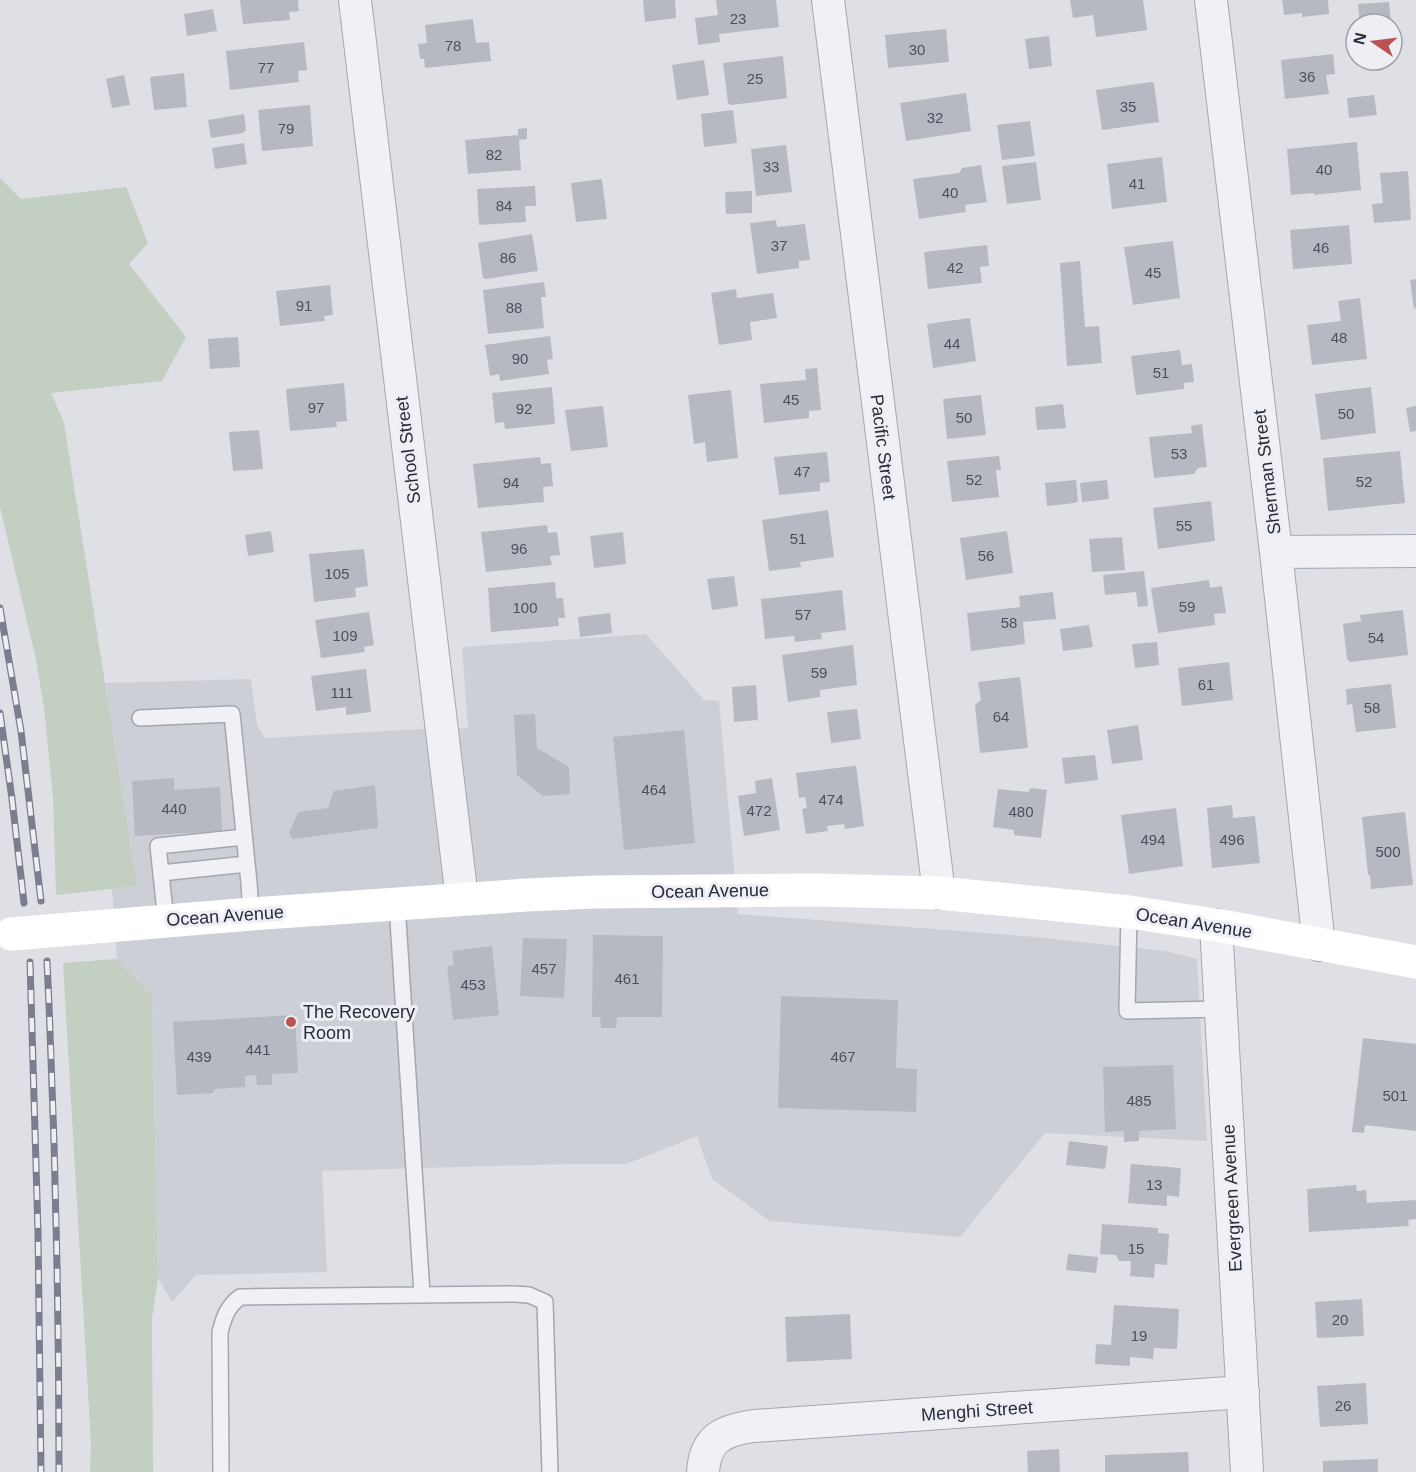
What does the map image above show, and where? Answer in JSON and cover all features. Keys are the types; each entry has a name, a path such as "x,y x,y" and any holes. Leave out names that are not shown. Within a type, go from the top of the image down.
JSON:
{"main road":[{"name":"Ocean Avenue","path":"6,935 251,914 527,895 596,892 817,890 939,893 1128,912 1216,925 1416,962"}],"street":[{"name":"School Street","path":"354,0 462,899"},
{"name":"Pacific Street","path":"828,0 939,893"},
{"name":"Sherman Street","path":"1210,0 1276,552 1319,945"},
{"path":"1276,552 1416,551"},
{"name":"Evergreen Avenue","path":"1216,925 1247,1472"},
{"name":"Menghi Street","path":"703,1472 708,1448 725,1432 738,1428 1243,1392"}],"lane":[{"path":"140,718 232,714 251,914"},
{"path":"166,921 158,846 244,837"},
{"path":"161,873 247,864"},
{"path":"398,904 422,1294"},
{"path":"1128,912 1127,1011 1222,1009"},
{"path":"221,1472 220,1332 223,1318 231,1304 240,1298 422,1294 514,1294 529,1295 545,1302 550,1472"}],"shaded area":[{"path":"646,634 704,700 719,701 738,914 1024,936 1165,951 1197,959 1207,1141 1045,1133 960,1237 770,1221 712,1179 697,1136 626,1164 322,1171 327,1272 196,1275 172,1302 158,1278 152,996 117,959 112,889 137,886 105,683 251,679 257,725 265,738 468,728 462,647"}],"green space":[{"path":"0,178 21,199 126,187 148,243 129,264 186,337 162,381 51,393 64,423 137,886 56,895 53,796 44,707 35,655 0,507"},
{"path":"117,959 152,996 158,1278 152,1318 153,1472 90,1472 91,1443 63,963"}],"building":[{"path":"240,0 298,0 299,11 289,12 290,20 243,24"},
{"path":"643,0 675,0 676,18 645,22"},
{"path":"716,0 776,0 779,27 719,34 720,42 698,45 695,18 718,15"},
{"path":"1070,0 1143,0 1147,30 1096,37 1093,15 1073,18"},
{"path":"1282,0 1328,0 1329,14 1302,17 1302,13 1284,15"},
{"path":"1389,2 1390,12 1359,12 1358,4"},
{"path":"213,9 217,31 187,36 184,14"},
{"path":"473,19 476,43 489,42 491,61 425,68 424,59 420,59 418,44 427,43 425,25"},
{"path":"946,29 949,62 888,68 885,35"},
{"path":"1049,36 1052,66 1029,69 1025,39"},
{"path":"304,42 307,70 298,71 299,82 230,90 226,51"},
{"path":"1333,54 1335,74 1326,75 1329,94 1285,99 1281,60"},
{"path":"783,56 787,98 731,105 728,103 723,63"},
{"path":"704,60 709,95 677,100 672,65"},
{"path":"184,73 187,107 154,110 150,77"},
{"path":"124,75 130,105 112,108 106,79"},
{"path":"1154,83 1159,122 1102,130 1096,90"},
{"path":"966,93 971,131 906,141 900,103"},
{"path":"1374,95 1377,115 1349,118 1347,98"},
{"path":"310,105 313,146 262,151 258,110"},
{"path":"733,110 737,143 704,147 701,114"},
{"path":"244,114 246,130 243,133 211,138 208,120"},
{"path":"1030,121 1035,156 1002,160 997,125"},
{"path":"527,128 527,139 519,140 521,170 468,174 465,140 518,135 518,129"},
{"path":"1357,142 1361,190 1291,195 1287,149"},
{"path":"244,143 247,164 215,169 212,148"},
{"path":"786,145 792,192 756,196 751,149"},
{"path":"1162,157 1167,202 1112,209 1107,164"},
{"path":"1036,162 1041,200 1007,204 1002,166"},
{"path":"981,165 987,202 965,205 966,212 919,219 913,179 959,173 962,168"},
{"path":"1408,171 1411,220 1374,223 1372,204 1383,203 1380,173"},
{"path":"602,179 607,219 576,222 571,183"},
{"path":"535,186 536,206 525,206 526,222 479,225 477,189"},
{"path":"752,191 752,213 726,214 725,192"},
{"path":"776,220 777,227 805,224 810,260 799,261 799,268 757,274 750,223"},
{"path":"1349,225 1352,264 1293,269 1290,230"},
{"path":"532,234 538,271 483,278 478,243"},
{"path":"1173,241 1180,298 1133,305 1124,247"},
{"path":"987,245 989,266 980,267 982,283 928,289 924,252"},
{"path":"1080,261 1085,327 1099,326 1102,363 1067,366 1060,263"},
{"path":"1416,279 1416,308 1414,309 1410,280"},
{"path":"544,282 546,297 541,297 544,328 488,334 483,290"},
{"path":"330,285 333,315 324,316 325,321 280,326 276,291"},
{"path":"736,289 737,298 773,293 777,318 750,322 752,340 719,345 711,293"},
{"path":"1360,298 1367,359 1312,365 1307,325 1341,321 1338,301"},
{"path":"970,318 976,361 933,368 927,324"},
{"path":"550,336 553,359 547,360 549,374 500,381 499,374 490,376 485,345"},
{"path":"238,337 240,367 210,369 208,339"},
{"path":"1180,350 1182,365 1192,364 1194,382 1184,383 1184,389 1136,395 1131,356"},
{"path":"817,368 821,410 809,411 809,418 764,423 760,384 806,380 805,369"},
{"path":"344,383 347,421 336,422 337,427 290,431 286,389"},
{"path":"552,387 555,424 505,429 504,422 495,423 492,393"},
{"path":"1371,387 1376,433 1321,440 1315,394"},
{"path":"731,390 738,458 707,462 705,442 694,444 688,395"},
{"path":"981,395 986,435 947,439 943,399"},
{"path":"1063,404 1066,428 1037,430 1035,407"},
{"path":"603,406 608,447 571,451 565,410"},
{"path":"1416,406 1416,431 1410,432 1406,408"},
{"path":"1202,424 1207,467 1198,468 1194,474 1154,478 1149,437 1192,433 1191,426"},
{"path":"259,430 263,469 233,471 229,432"},
{"path":"1400,451 1405,503 1328,511 1323,458"},
{"path":"827,452 830,482 820,483 820,491 779,495 774,457"},
{"path":"999,456 1001,470 996,470 999,497 952,502 947,461"},
{"path":"540,457 541,464 551,463 553,486 543,487 544,502 478,508 473,464"},
{"path":"1076,480 1078,501 1047,506 1045,483"},
{"path":"1107,480 1109,499 1082,502 1080,483"},
{"path":"1211,501 1215,541 1158,549 1153,508"},
{"path":"828,510 834,557 800,562 801,567 769,571 762,520"},
{"path":"547,525 548,533 557,532 560,555 550,556 552,565 486,572 481,532"},
{"path":"271,531 274,552 248,556 245,535"},
{"path":"1007,531 1013,573 966,580 960,538"},
{"path":"623,532 626,564 594,568 590,536"},
{"path":"1122,537 1125,570 1092,572 1089,539"},
{"path":"364,549 368,586 355,588 356,597 314,602 309,554"},
{"path":"1144,571 1148,606 1138,607 1136,592 1105,595 1103,575"},
{"path":"734,576 738,606 712,610 707,579"},
{"path":"1209,580 1210,588 1222,586 1226,613 1214,614 1215,625 1158,633 1151,588"},
{"path":"555,582 556,598 563,598 565,618 558,618 559,626 491,632 488,588"},
{"path":"842,590 846,630 821,633 822,639 795,642 794,636 765,639 761,599"},
{"path":"1053,592 1056,619 1023,622 1025,644 971,651 967,613 1020,607 1019,596"},
{"path":"1403,610 1408,655 1350,662 1347,659 1343,624 1361,621 1360,615"},
{"path":"369,612 374,645 364,647 365,652 321,658 315,620"},
{"path":"610,613 612,633 580,637 578,617"},
{"path":"1089,625 1093,647 1063,651 1060,629"},
{"path":"1157,642 1159,665 1135,668 1132,644"},
{"path":"853,645 857,685 820,690 820,697 788,702 782,655"},
{"path":"1229,662 1233,700 1182,706 1178,668"},
{"path":"366,669 371,712 346,715 346,707 316,711 311,676"},
{"path":"1020,677 1028,748 980,753 975,705 981,700 978,682"},
{"path":"1391,684 1396,728 1356,732 1352,704 1347,705 1346,689"},
{"path":"756,685 758,720 734,722 732,687"},
{"path":"857,709 861,739 831,743 827,712"},
{"path":"535,714 537,748 569,767 570,794 543,796 517,775 514,715"},
{"path":"1138,725 1143,760 1112,764 1107,730"},
{"path":"684,730 695,843 624,850 613,737"},
{"path":"1095,755 1098,780 1065,784 1062,758"},
{"path":"856,766 864,826 845,829 844,824 827,826 828,831 806,834 802,809 807,808 805,797 799,798 796,773"},
{"path":"174,778 174,790 220,787 222,831 135,836 132,781"},
{"path":"772,778 780,830 744,836 738,796 756,793 755,781"},
{"path":"375,785 377,828 293,839 289,833 298,812 328,808 334,791"},
{"path":"1031,788 1047,790 1041,838 1014,835 1014,830 993,827 998,789 1028,792"},
{"path":"1232,805 1233,818 1255,816 1260,863 1212,868 1207,808"},
{"path":"1176,808 1183,866 1129,874 1121,815"},
{"path":"1405,812 1413,885 1371,889 1362,817"},
{"path":"593,935 663,936 662,1017 617,1017 616,1028 601,1028 600,1017 592,1017"},
{"path":"523,938 567,939 564,998 520,996"},
{"path":"492,946 499,1015 453,1020 447,966 454,965 452,951"},
{"path":"781,996 898,1000 896,1068 917,1069 916,1112 778,1108"},
{"path":"295,1015 298,1073 272,1074 272,1085 257,1085 256,1075 245,1076 245,1087 215,1089 213,1093 177,1095 173,1022"},
{"path":"1363,1038 1416,1044 1416,1131 1365,1125 1364,1133 1352,1132"},
{"path":"1173,1065 1176,1129 1139,1131 1139,1141 1124,1142 1124,1131 1105,1132 1103,1067"},
{"path":"1069,1141 1108,1146 1105,1169 1066,1165"},
{"path":"1131,1164 1181,1168 1179,1197 1167,1195 1167,1206 1128,1203"},
{"path":"1356,1185 1357,1191 1366,1190 1367,1203 1416,1200 1416,1219 1408,1220 1409,1226 1309,1232 1307,1189"},
{"path":"1102,1224 1158,1228 1158,1233 1169,1234 1167,1265 1155,1264 1154,1278 1130,1276 1131,1261 1119,1261 1116,1255 1100,1254"},
{"path":"1068,1254 1098,1257 1096,1273 1066,1270"},
{"path":"1362,1299 1364,1336 1317,1338 1315,1302"},
{"path":"1114,1305 1179,1309 1177,1349 1154,1348 1153,1359 1130,1357 1130,1366 1095,1364 1096,1344 1111,1345"},
{"path":"850,1314 852,1359 787,1362 785,1317"},
{"path":"1366,1383 1368,1424 1320,1427 1317,1386"},
{"path":"1059,1449 1060,1472 1028,1472 1027,1451"},
{"path":"1188,1452 1189,1472 1105,1472 1105,1455"},
{"path":"1378,1459 1378,1472 1323,1472 1323,1461"}],"railway":[{"path":"0,608 21,731 41,901"},
{"path":"0,713 24,903"},
{"path":"47,961 56,1216 59,1472"},
{"path":"30,962 38,1232 41,1472"}],"place":[{"name":"The Recovery Room","path":"291,1022"}]}
